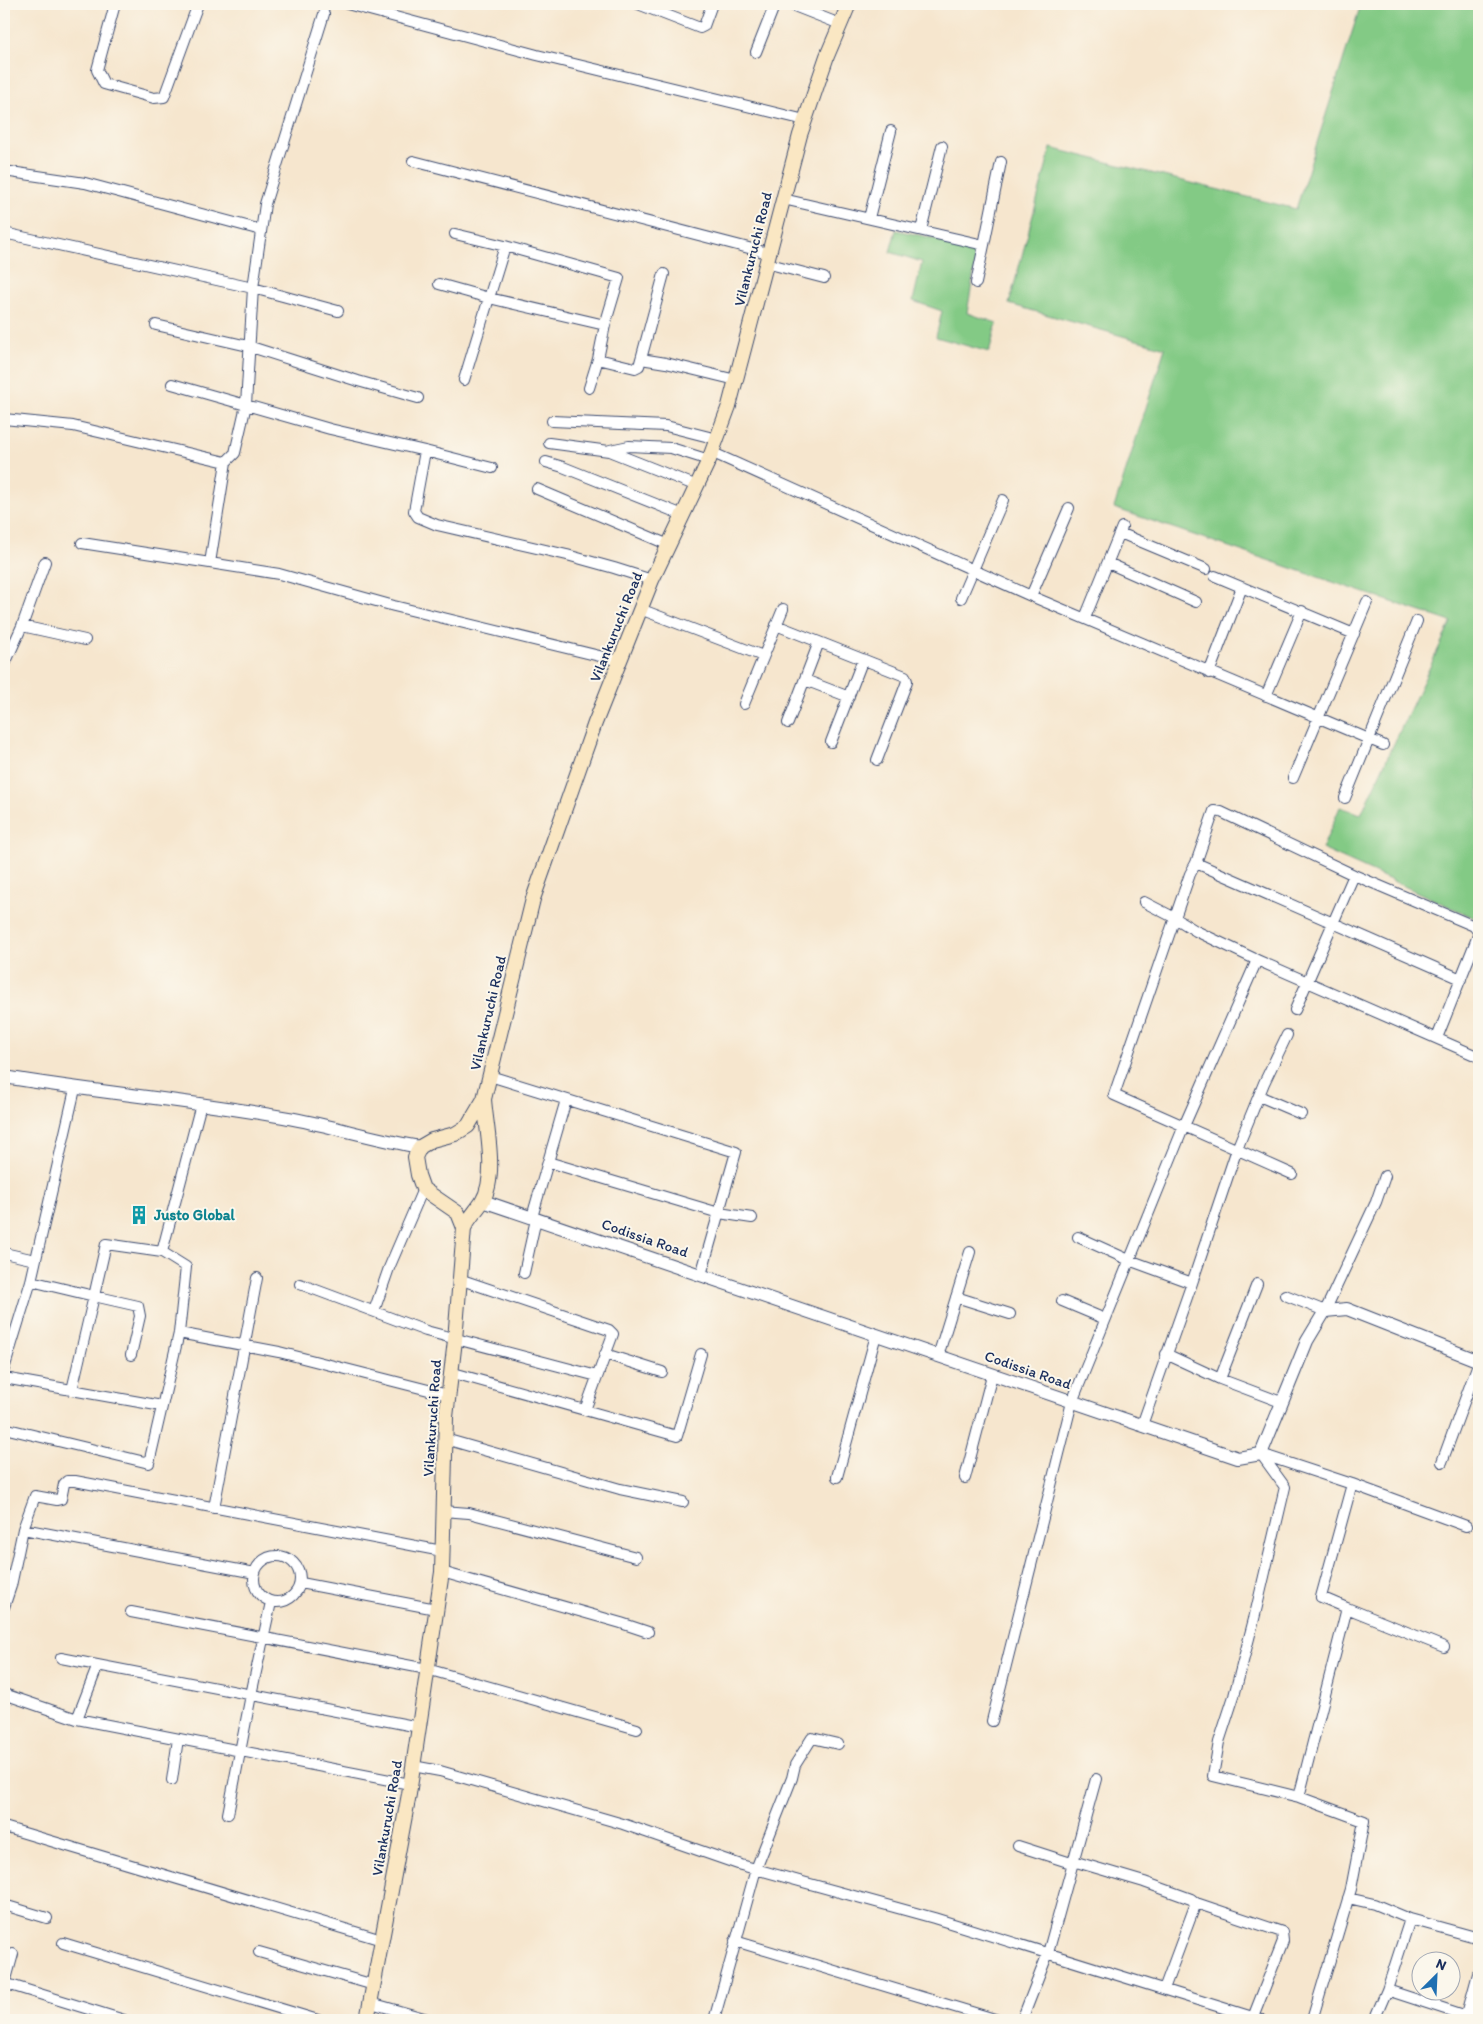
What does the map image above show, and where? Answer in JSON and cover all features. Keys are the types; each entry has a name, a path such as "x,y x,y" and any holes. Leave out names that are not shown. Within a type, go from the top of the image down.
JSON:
{"main road":[{"name":"Vilankuruchi Road","path":"420,1147 432,1140 455,1134 468,1126 484,1099 533,899 595,723 640,609 713,451 736,380 805,120 827,56 849,4"},
{"path":"464,1228 482,1201 489,1182 491,1152 484,1099"},
{"path":"420,1147 415,1157 422,1189 458,1213 464,1228"},
{"name":"Vilankuruchi Road","path":"367,2020 410,1784 442,1572 445,1440 464,1228"}],"street":[{"path":"115,4 97,70 104,84 154,98 164,97 198,4"},
{"path":"347,4 537,55 805,120"},
{"path":"638,4 700,28 704,26 712,4"},
{"path":"756,52 775,4"},
{"path":"788,4 840,24"},
{"path":"210,563 226,462 235,453 246,405 248,346 253,288 265,204 324,14"},
{"path":"869,218 891,131"},
{"path":"921,230 942,146"},
{"path":"413,161 767,258 824,278"},
{"path":"976,283 1001,162"},
{"path":"4,171 85,183 262,230"},
{"path":"783,199 984,245"},
{"path":"4,233 253,288 338,311"},
{"path":"455,234 619,278 589,388"},
{"path":"464,380 505,246"},
{"path":"598,359 635,368 639,366 664,274"},
{"path":"439,284 488,298 605,325"},
{"path":"156,326 248,346 418,398"},
{"path":"641,359 736,380"},
{"path":"172,384 339,431 492,468"},
{"path":"4,419 73,426 226,462"},
{"path":"552,422 666,426 713,451 1031,596 1209,673 1383,745"},
{"path":"549,443 609,450 697,486"},
{"path":"609,450 629,446 713,451"},
{"path":"425,452 414,511 418,517 437,525 614,568 652,580"},
{"path":"546,462 683,515"},
{"path":"538,489 669,545"},
{"path":"961,598 1003,500"},
{"path":"1031,596 1070,508"},
{"path":"1085,618 1121,530 1206,569"},
{"path":"82,543 279,574 394,606 620,661"},
{"path":"4,666 22,626 45,562"},
{"path":"1108,563 1196,602"},
{"path":"1216,576 1354,634"},
{"path":"1209,673 1242,587"},
{"path":"1293,778 1367,602"},
{"path":"640,609 763,656"},
{"path":"744,704 783,609"},
{"path":"1266,696 1302,611"},
{"path":"1345,798 1417,620"},
{"path":"776,625 906,676 907,681 877,760"},
{"path":"22,626 86,640"},
{"path":"788,723 819,642"},
{"path":"831,742 863,659"},
{"path":"805,680 849,697"},
{"path":"1292,1174 1114,1095 1190,874 1196,863 1214,811 1221,812 1354,875 1474,926 1479,933 1437,1038"},
{"path":"1196,863 1461,979"},
{"path":"1295,1010 1354,875"},
{"path":"1144,902 1196,931 1257,960 1479,1056"},
{"path":"992,1721 1072,1402 1184,1126 1257,960"},
{"path":"1142,1425 1237,1149 1287,1035"},
{"path":"490,1076 736,1152 701,1275"},
{"path":"4,1077 75,1089 201,1104 295,1119 382,1141 420,1147"},
{"path":"4,1369 31,1281 75,1089"},
{"path":"1259,1096 1301,1114"},
{"path":"524,1273 534,1218 566,1100"},
{"path":"162,1252 201,1104"},
{"path":"548,1162 719,1213 752,1218"},
{"path":"1261,1454 1307,1341 1325,1311 1376,1202 1385,1176"},
{"path":"374,1311 389,1268 422,1189"},
{"name":"Codissia Road","path":"482,1201 1238,1458 1261,1454"},
{"path":"1078,1237 1129,1260 1192,1283"},
{"path":"4,1428 149,1463 179,1333 186,1267 162,1252 106,1244 72,1390"},
{"path":"938,1356 970,1252"},
{"path":"4,1253 35,1260"},
{"path":"214,1508 257,1278"},
{"path":"459,1279 609,1330 613,1334 585,1410"},
{"path":"31,1281 138,1306 140,1316 131,1355"},
{"path":"300,1284 426,1332 597,1376"},
{"path":"1220,1379 1258,1284"},
{"path":"1285,1295 1325,1311 1347,1309 1479,1361 1442,1462"},
{"path":"956,1297 1010,1314"},
{"path":"1062,1301 1105,1319"},
{"path":"179,1333 279,1352 448,1395"},
{"path":"837,1477 876,1335"},
{"path":"605,1354 662,1372"},
{"path":"450,1372 676,1436 701,1354"},
{"path":"1166,1354 1220,1379 1281,1402"},
{"path":"965,1478 992,1374"},
{"path":"4,1378 162,1406"},
{"path":"445,1440 620,1489 683,1502"},
{"path":"1261,1454 1352,1484 1466,1526"},
{"path":"1261,1454 1285,1487 1254,1619 1234,1696 1219,1742 1213,1776 1299,1797 1364,1821 1348,1898 1312,2020"},
{"path":"4,1607 11,1586 23,1529 35,1496 52,1500 61,1498 64,1484 67,1481 442,1551"},
{"path":"1352,1484 1321,1597 1444,1647"},
{"path":"443,1511 469,1514 636,1557"},
{"path":"23,1529 255,1574"},
{"path":"278,1556 293,1562 298,1568 301,1583 298,1591 287,1601 271,1602 259,1594 254,1581 255,1574 263,1560 278,1556"},
{"path":"442,1572 622,1622 648,1632"},
{"path":"301,1583 436,1608"},
{"path":"228,1814 271,1602"},
{"path":"1299,1797 1347,1608"},
{"path":"131,1612 427,1669 637,1729"},
{"path":"61,1658 419,1727"},
{"path":"77,1720 98,1665"},
{"path":"4,1694 77,1720 410,1784"},
{"path":"714,2020 756,1869 792,1778 795,1765 812,1738 838,1744"},
{"path":"172,1780 178,1739"},
{"path":"413,1766 440,1771 623,1824 756,1869 934,1918 1256,2019 1283,1941 1282,1932 1196,1903 1192,1899 1144,1882 1071,1863 1018,1846"},
{"path":"1022,2020 1048,1953 1096,1779"},
{"path":"4,1827 382,1940"},
{"path":"1348,1898 1374,1904 1410,1919 1479,1938"},
{"path":"1164,1989 1196,1903"},
{"path":"4,1906 47,1918"},
{"path":"1374,2020 1387,1990 1410,1919"},
{"path":"735,1942 998,2020"},
{"path":"63,1943 318,2020"},
{"path":"259,1952 374,1985"},
{"path":"13,1954 4,1983 124,2020"},
{"path":"1467,2014 1479,1970"},
{"path":"1387,1990 1430,2003 1450,2012 1467,2014 1479,2020"},
{"path":"371,2003 431,2020"}],"green space":[{"path":"1361,4 1479,4 1479,920 1322,849 1340,807 1361,814 1451,622 1114,508 1165,348 1009,304 1051,148 1296,209"},
{"path":"896,230 978,248 967,313 997,323 989,352 936,337 942,311 913,301 922,262 890,252"}],"place":[{"name":"Justo Global","path":"139,1215"}]}
